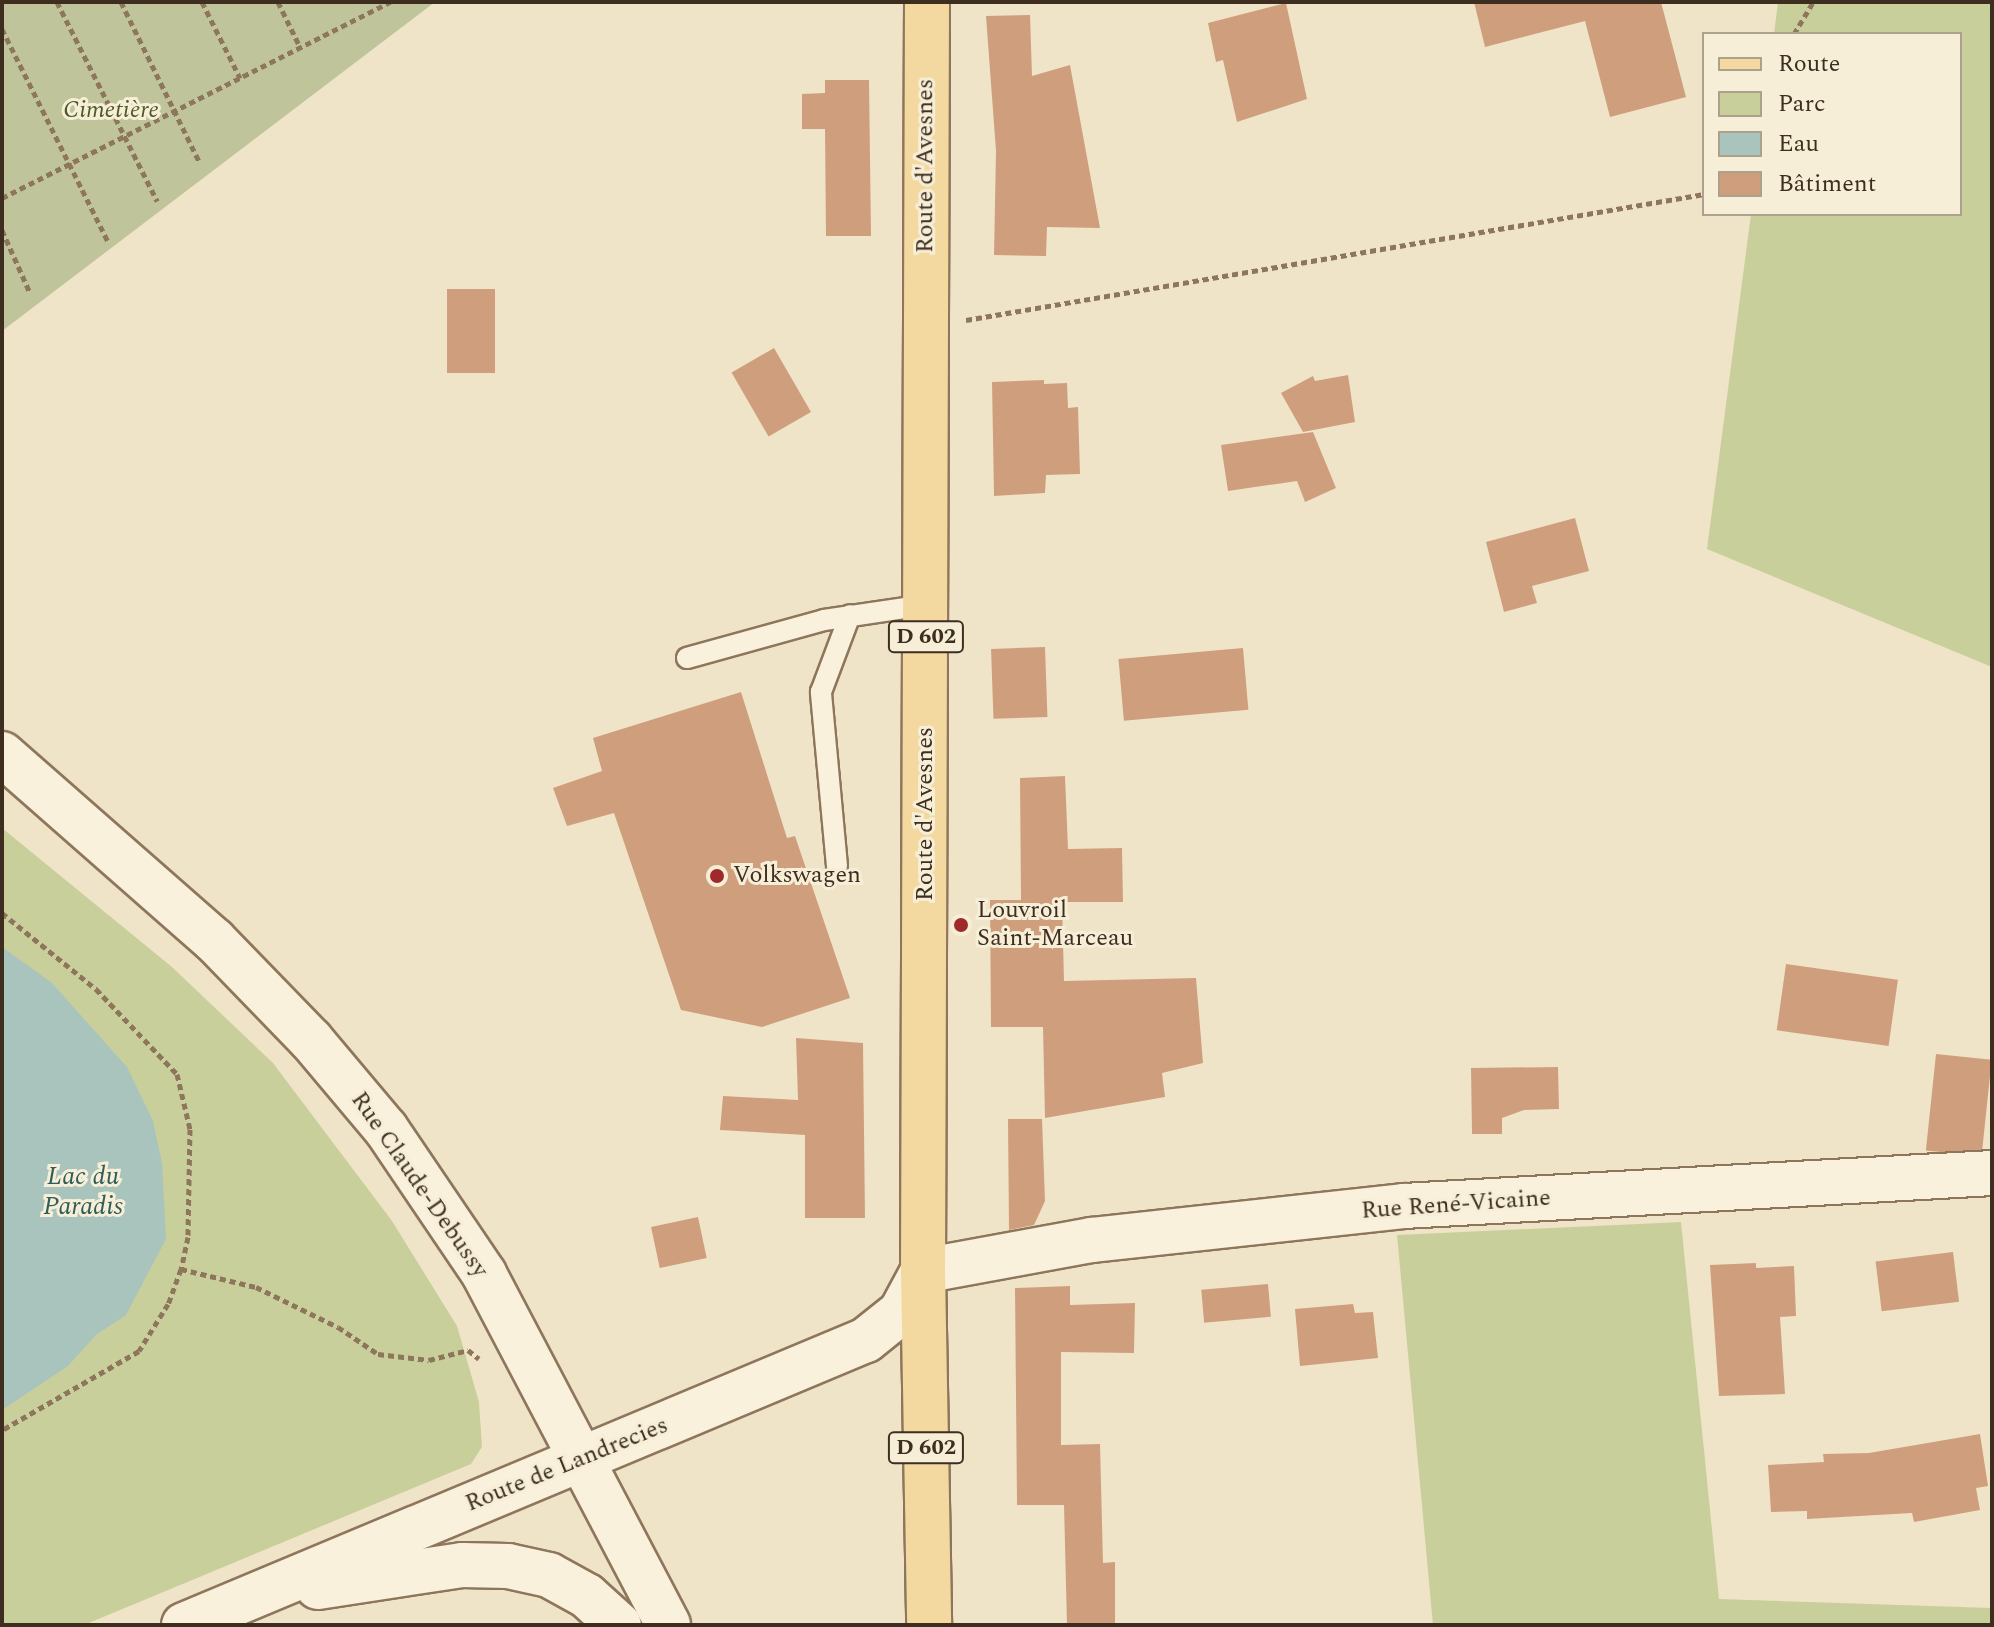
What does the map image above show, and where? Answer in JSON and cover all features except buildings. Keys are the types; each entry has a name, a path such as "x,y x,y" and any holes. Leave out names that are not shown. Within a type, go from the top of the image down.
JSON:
{"main road":[{"name":"Route d'Avesnes","path":"927,2 923,1271 929,1625"},
{"name":"Rue Claude-Debussy","path":"2,754 214,940 311,1040 386,1129 440,1204 536,1367 668,1625"},
{"name":"Rue René-Vicaine","path":"923,1271 1092,1240 1404,1206 1992,1173"},
{"name":"Route de Landrecies","path":"184,1625 866,1340 901,1312 923,1271"},
{"path":"252,1597 462,1565 508,1566 549,1575 587,1596 619,1625"}],"lane":[{"path":"687,658 850,615 926,605"},
{"path":"837,866 821,692 850,615"}],"path":[{"path":"57,2 157,201"},
{"path":"121,2 200,163"},
{"path":"202,2 240,78"},
{"path":"278,2 300,47"},
{"path":"2,198 378,5 390,2"},
{"path":"1795,32 1813,2"},
{"path":"2,29 108,242"},
{"path":"926,327 1702,194"},
{"path":"2,232 30,293"},
{"path":"2,913 96,989 177,1074 190,1129 188,1237 181,1269 168,1304 139,1351 2,1430"},
{"path":"181,1269 256,1287 338,1327 378,1354 429,1360 468,1350 498,1377 536,1367"}],"green space":[{"name":"Cimetière","path":"2,2 435,2 2,331"},
{"path":"1778,2 1992,2 1992,667 1707,549 1751,216 1962,216 1962,32 1774,32"},
{"path":"2,828 172,967 273,1063 392,1221 457,1326 479,1402 482,1447 471,1464 84,1625 2,1625"},
{"path":"1681,1222 1719,1599 1992,1608 1992,1625 1433,1625 1397,1235"}],"water":[{"name":"Lac du Paradis","path":"2,947 52,983 127,1067 153,1121 162,1163 166,1239 126,1315 96,1335 68,1366 2,1410"}],"place":[{"name":"Volkswagen","path":"717,876"},
{"name":"Louvroil Saint-Marceau","path":"961,925"}]}
